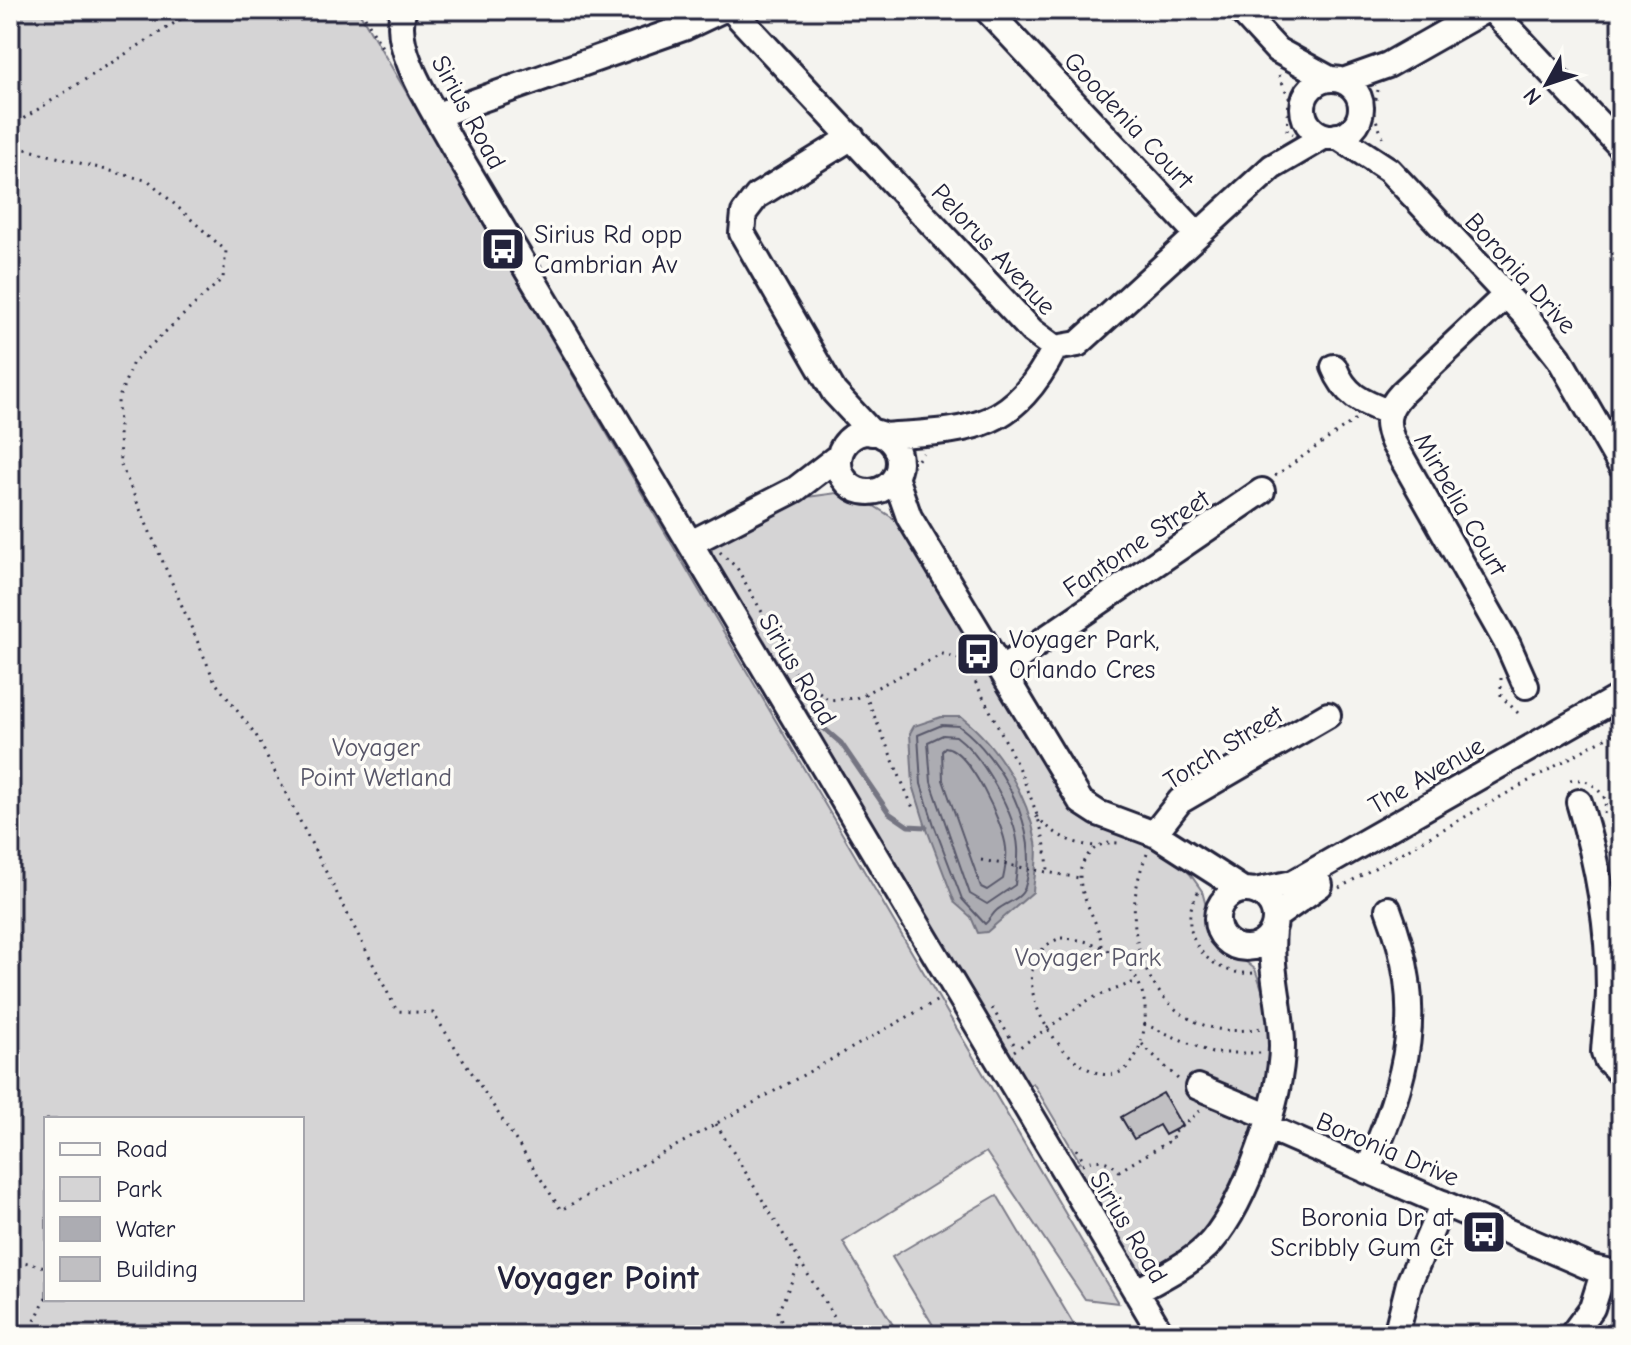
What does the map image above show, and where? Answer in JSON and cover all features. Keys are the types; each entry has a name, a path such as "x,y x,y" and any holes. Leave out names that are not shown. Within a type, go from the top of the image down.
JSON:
{"street":[{"path":"437,115 686,27 722,10"},
{"name":"Pelorus Avenue","path":"732,10 1032,331 1055,348 1078,344 1312,128"},
{"name":"Goodenia Court","path":"987,10 1197,234"},
{"name":"Boronia Drive","path":"1240,10 1277,50 1312,128 1389,170 1507,294 1559,358 1621,466"},
{"path":"1384,76 1316,84 1312,128 1353,128 1384,76 1485,10"},
{"path":"1492,10 1621,147"},
{"name":"Sirius Road","path":"402,18 404,50 437,115 702,539 963,992 997,1060 1162,1335"},
{"name":"Boronia Drive","path":"1277,50 1355,91 1365,105 1389,170"},
{"path":"852,137 757,196 744,213 745,243 834,392 893,446 902,471 909,517 1081,802 1098,813 1156,835 1269,900 1274,924 1262,977"},
{"name":"Mirbelia Court","path":"1507,294 1402,393 1388,412 1387,426 1394,444 1508,645 1526,686"},
{"path":"702,539 796,489 859,434 928,443 991,421 1042,375 1055,348"},
{"path":"1334,367 1339,381 1353,398 1388,412"},
{"path":"834,392 843,449 841,473 909,517"},
{"path":"796,489 886,487 928,443"},
{"name":"Fantome Street","path":"1001,669 1262,491"},
{"name":"The Avenue","path":"1249,891 1293,883 1621,696"},
{"name":"The Avenue","path":"1274,924 1291,902 1621,714"},
{"name":"Torch Street","path":"1156,835 1180,801 1328,715"},
{"path":"1579,802 1598,868 1606,925 1609,994 1604,1052 1612,1067 1621,1074"},
{"path":"1136,1292 1188,1261 1211,1242 1228,1217 1269,1122 1282,1056 1280,1025 1262,977 1243,948 1224,938 1205,885 1185,854"},
{"path":"1217,918 1225,898 1249,891"},
{"path":"1367,1171 1400,1091 1409,1036 1404,959 1388,909"},
{"path":"1243,948 1261,944 1274,924"},
{"name":"Boronia Drive","path":"1203,1089 1367,1171 1612,1273"},
{"path":"1396,1335 1409,1283 1443,1203"},
{"path":"1572,1335 1612,1273"}],"path":[{"path":"10,127 195,10"},
{"path":"1278,74 1289,98 1287,131 1312,128"},
{"path":"1365,105 1384,76"},
{"path":"10,145 149,181 226,251 223,278 133,362 118,400 120,463 215,682 256,735 397,1011 433,1013 561,1210 963,992"},
{"path":"902,471 915,461 928,443"},
{"path":"702,539 737,568 763,614 785,639 793,671 829,700 865,694 943,654 965,661 1034,813 1047,854 1048,872"},
{"path":"865,694 913,808"},
{"path":"1034,813 1055,835 1078,845 1098,847"},
{"path":"1156,835 1137,879 1131,910 1139,957 1156,988 1181,1012 1208,1025 1249,1031 1280,1025"},
{"path":"1102,946 1098,922 1079,878 1083,859 1107,842 1125,844"},
{"path":"981,860 1079,878"},
{"path":"1198,892 1193,901 1190,922 1205,958 1224,970 1262,977"},
{"path":"1061,938 1083,939 1102,946 1130,970 1137,981 1144,1001 1144,1024 1141,1043 1126,1068 1101,1074 1076,1064 1048,1030 1039,1012 1033,969 1038,954 1050,942 1061,938"},
{"path":"997,1060 1048,1030 1090,999 1137,981"},
{"path":"1144,1024 1212,1053 1270,1052"},
{"path":"1065,1175 1085,1162 1098,1160 1110,1162 1119,1171 1173,1139 1171,1135 1199,1115 1203,1089 1176,1078 1141,1043"},
{"path":"716,1124 845,1335"},
{"path":"10,1259 44,1267"},
{"path":"787,1335 778,1312 800,1263"},
{"path":"36,1335 32,1327 44,1301"}],"green space":[{"name":"Voyager Point Wetland","path":"10,10 358,10 1118,1303 1085,1299 986,1152 843,1242 899,1335 10,1335"},
{"name":"Voyager Park","path":"837,493 860,497 896,520 1070,802 1179,863 1202,891 1214,937 1255,969 1271,1015 1273,1071 1256,1127 1219,1213 1203,1238 1157,1269 1140,1270 1123,1259 1069,1169 1080,1162 1033,1083 1022,1089 716,572 711,555 714,540 800,498"},
{"path":"997,1195 1080,1335 939,1335 892,1257"}],"water":[{"path":"941,717 961,717 999,757 1019,790 1036,842 1033,892 987,932 978,933 971,917 955,903 913,785 910,733 914,726"}],"building":[{"path":"1163,1093 1182,1126 1165,1135 1159,1125 1134,1139 1121,1117"}],"waterway":[{"path":"820,725 841,743 889,813 908,826 926,827"}],"place":[{"name":"Sirius Rd opp Cambrian Av","path":"503,249"},
{"name":"Voyager Park, Orlando Cres","path":"978,654"},
{"name":"Boronia Dr at Scribbly Gum Ct","path":"1484,1232"}],"district":[{"name":"Voyager Point","path":"598,1277"}]}
